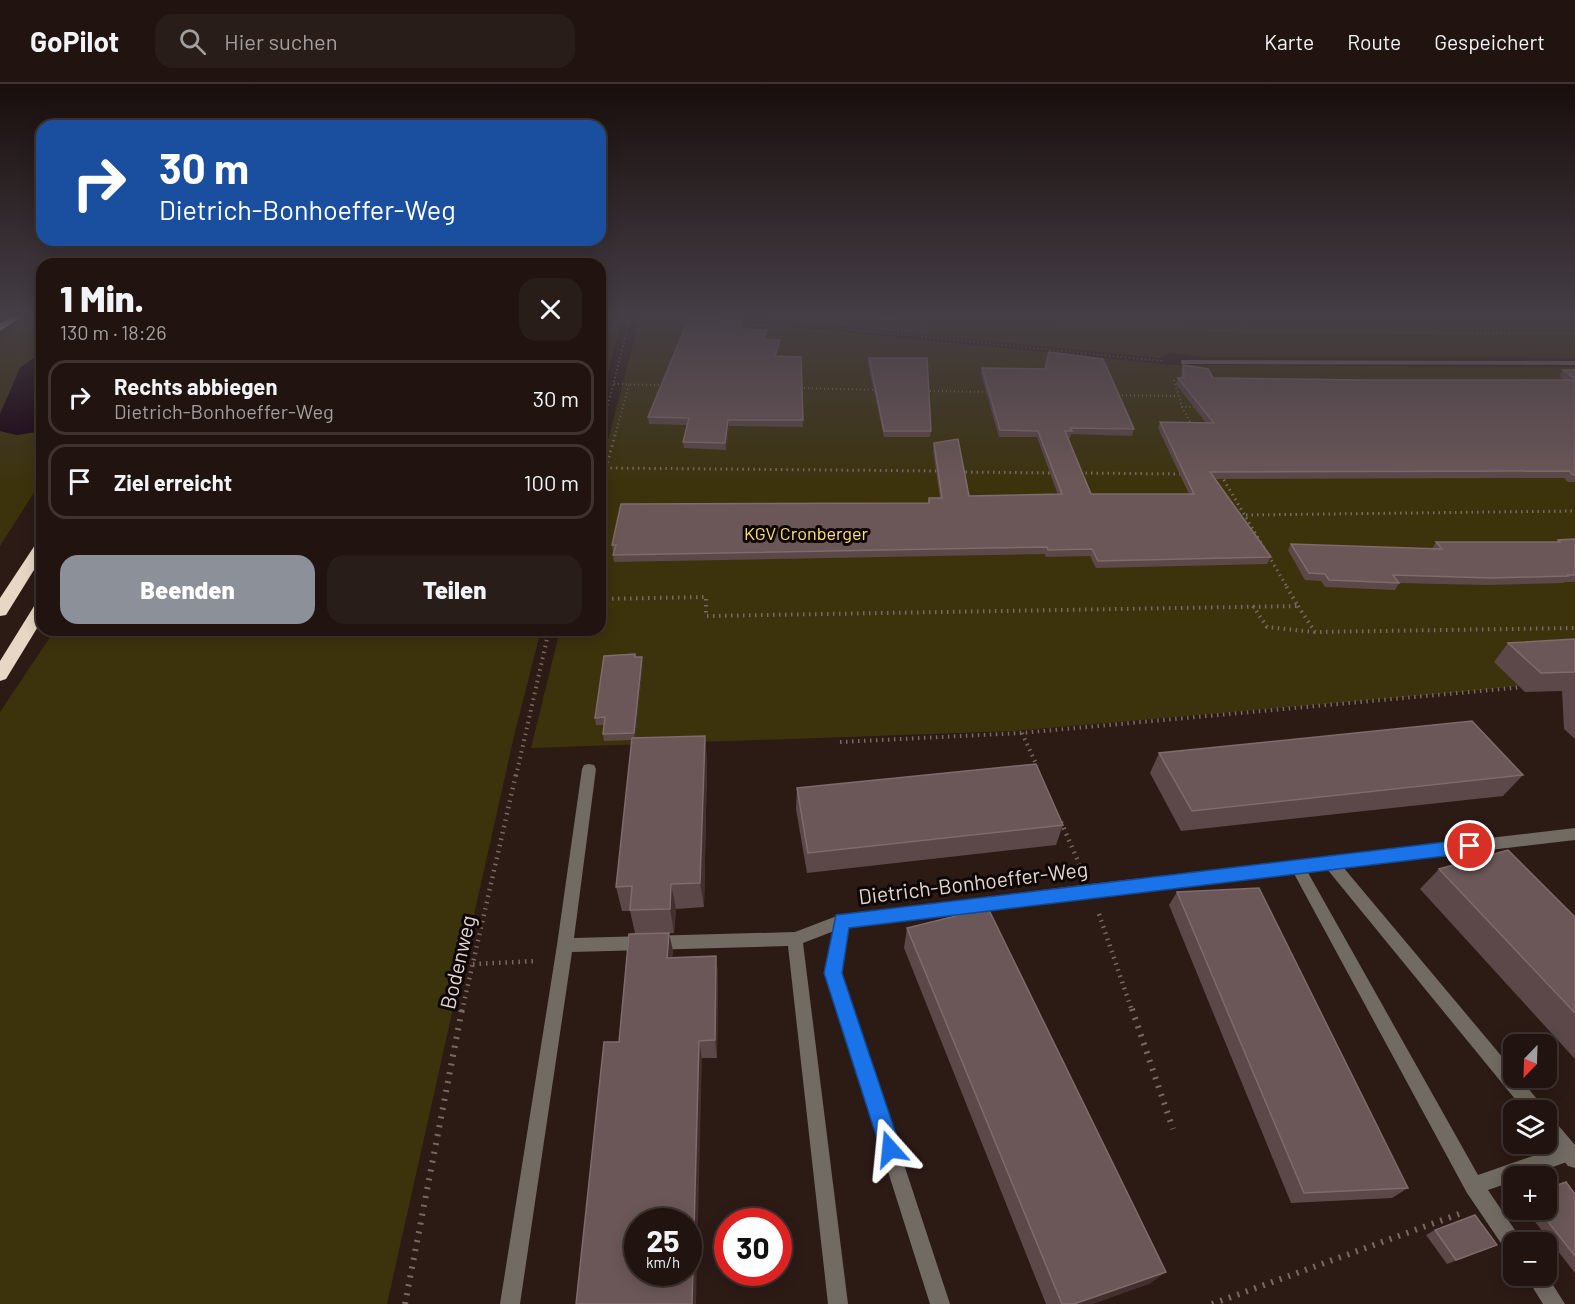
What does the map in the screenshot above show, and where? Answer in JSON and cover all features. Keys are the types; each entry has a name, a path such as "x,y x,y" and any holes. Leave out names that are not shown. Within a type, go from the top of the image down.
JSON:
{"highway":[{"path":"0,611 36,554"},
{"path":"0,675 36,617"}],"street":[{"path":"510,1304 564,952 589,769"},
{"name":"Dietrich-Bonhoeffer-Weg","path":"940,1304 833,973 842,921 1575,834"},
{"path":"1330,862 1527,1100"},
{"path":"1297,866 1474,1186 1505,1232"},
{"path":"564,952 795,939 842,921"},
{"path":"795,939 838,1304"},
{"path":"1474,1186 1572,1155 1557,1137"},
{"path":"1543,1286 1555,1304"}],"path":[{"path":"606,414 617,372"},
{"path":"1173,372 1177,396 1194,428"},
{"path":"614,384 676,386"},
{"path":"629,385 606,468 1055,473"},
{"path":"795,388 879,390"},
{"path":"927,391 998,393"},
{"path":"1105,395 1177,396"},
{"path":"1182,407 1206,408"},
{"path":"1078,473 1185,474"},
{"path":"1220,474 1315,632"},
{"path":"1245,515 1575,511"},
{"path":"606,599 706,597 706,616 1298,606"},
{"path":"1253,606 1267,627 1315,632 1575,628"},
{"name":"Bodenweg","path":"405,1304 464,1001 548,636"},
{"path":"840,742 1022,734 1529,687"},
{"path":"1022,734 1041,775"},
{"path":"1059,817 1090,890 1173,1129"},
{"path":"473,964 564,952"},
{"path":"1212,1304 1485,1204"}],"green space":[{"path":"0,372 18,372 0,414"},
{"name":"KGV Cronberger","path":"626,372 1575,372 1575,680 1015,731 531,748 559,636 606,636 606,447"},
{"path":"0,431 17,435 36,432 36,489 0,546"},
{"path":"51,636 539,636 514,736 387,1304 0,1304 0,712"}],"shaded area":[{"path":"18,372 36,372 36,432 17,435 0,431 0,414"}],"building":[{"path":"667,372 801,372 803,420 728,420 725,443 683,442 689,418 648,417"},
{"path":"872,372 928,372 931,431 884,431"},
{"path":"983,372 1109,372 1134,429 1070,428 1072,431 1065,431 1091,494 1194,494 1160,422 1214,423 1178,378 1184,378 1184,372 1210,372 1213,378 1575,380 1575,475 1569,471 1210,472 1271,557 1098,561 1092,549 1048,550 1047,547 613,555 616,545 612,545 621,504 929,503 929,498 942,498 934,443 958,439 969,496 1062,494 1038,431 1000,430"},
{"path":"1566,372 1575,372 1575,379"},
{"path":"1575,539 1575,575 1491,578 1393,575 1399,583 1329,580 1325,574 1309,573 1291,544 1442,549 1436,542 1560,542 1558,540"},
{"path":"1575,639 1575,672 1541,673 1508,643"},
{"path":"635,654 635,657 642,657 634,733 603,734 605,717 595,718 604,656"},
{"path":"1472,721 1523,775 1192,811 1159,753"},
{"path":"705,736 700,883 671,884 670,909 630,910 632,886 616,887 632,738"},
{"path":"1036,764 1063,825 808,853 797,788"},
{"path":"1508,850 1575,917 1575,1013 1439,869"},
{"path":"1259,888 1408,1188 1304,1193 1177,892"},
{"path":"988,908 1166,1272 1074,1304 1062,1304 907,928"},
{"path":"669,933 667,958 716,956 715,1040 699,1041 695,1208 624,1208 624,1286 692,1286 692,1304 576,1304 604,1042 619,1042 629,934"},
{"path":"1566,1182 1575,1194 1575,1256 1547,1220 1557,1220 1557,1185"},
{"path":"1475,1215 1497,1245 1456,1260 1435,1230"}],"route":[{"path":"890,1149 833,973 842,921 1470,846"}]}
